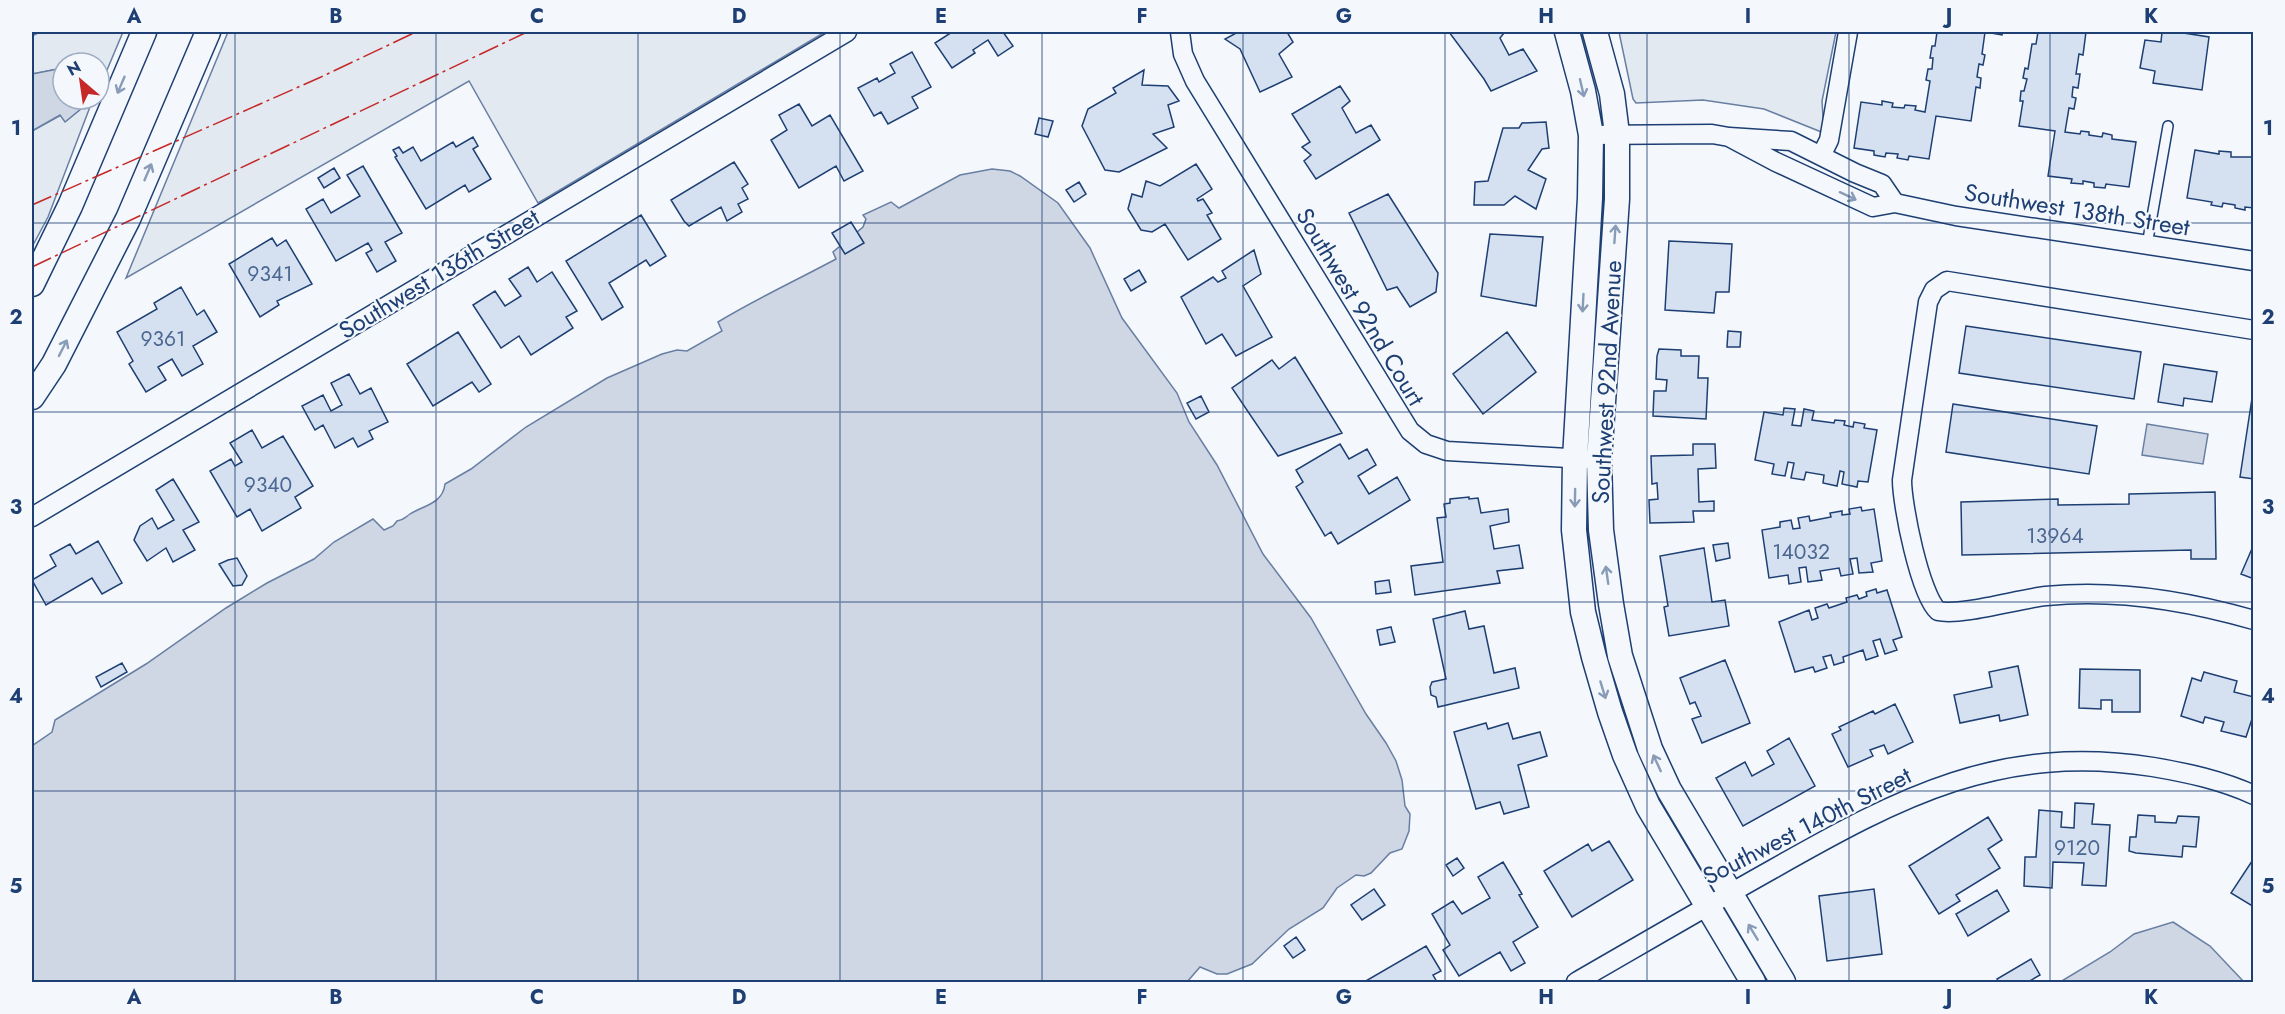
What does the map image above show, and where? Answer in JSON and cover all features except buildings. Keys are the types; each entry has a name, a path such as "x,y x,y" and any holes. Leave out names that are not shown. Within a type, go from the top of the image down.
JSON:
{"street":[{"path":"32,284 70,206 144,32"},
{"path":"32,397 54,364 128,219 208,32"},
{"name":"Southwest 136th Street","path":"32,518 847,32"},
{"name":"Southwest 92nd Avenue","path":"1567,32 1583,91 1591,135 1587,459 1620,656 1650,749 1669,790 1783,982"},
{"name":"Southwest 92nd Avenue","path":"1595,32 1612,94 1617,134 1617,199 1587,459 1574,530 1583,612 1594,657 1625,755 1648,806 1753,982"},
{"path":"1828,170 1829,140 1848,32"},
{"name":"Southwest 92nd Court","path":"1179,33 1183,54 1195,81 1410,431 1426,444 1447,451 1587,459"},
{"name":"Southwest 138th Street","path":"1591,135 1712,134 1791,141 1828,170"},
{"name":"Southwest 138th Street","path":"1729,137 1776,162 1828,170 1882,184 1894,203 1956,216 2253,261"},
{"path":"2253,330 1947,281 1934,290 1928,302 1902,487 1912,543 1925,589 1938,611 1955,612 2048,596 2102,595 2186,604 2253,620"},
{"name":"Southwest 140th Street","path":"1576,982 1871,814 1942,785 2000,770 2058,761 2123,763 2203,777 2253,795"}],"lane":[{"path":"2147,245 2168,126"}],"shaded area":[{"path":"40,32 123,32 111,60 111,51 51,51 51,70 32,74 32,36"},
{"path":"228,32 825,32 538,203 469,81 126,278"},
{"path":"1619,32 1836,32 1822,101 1824,133 1764,109 1703,100 1636,103 1633,99"},
{"path":"51,70 51,111 78,111 65,122 60,115 32,131 32,74"},
{"path":"78,111 88,111 48,217 32,247 32,131 61,115 66,121"},
{"path":"992,169 1010,171 1020,176 1058,203 1090,248 1122,318 1177,393 1189,422 1217,465 1263,554 1311,618 1396,761 1402,780 1405,806 1410,814 1409,831 1402,849 1390,853 1371,873 1364,876 1356,875 1337,888 1323,908 1289,929 1252,964 1227,974 1217,974 1200,967 1187,982 32,982 32,746 52,732 55,720 146,664 226,608 267,583 314,559 334,542 373,519 384,530 431,504 440,496 445,484 471,469 526,427 607,378 662,354 677,350 687,351 722,331 718,322 836,259 833,252 863,227 866,219 863,215 891,202 899,208 960,175"},
{"path":"2147,424 2208,434 2203,464 2142,455"},
{"path":"2173,922 2210,946 2244,982 2060,982 2110,952 2134,934"}],"power":[{"path":"32,205 321,77 416,32"},
{"path":"32,267 527,32"}]}
